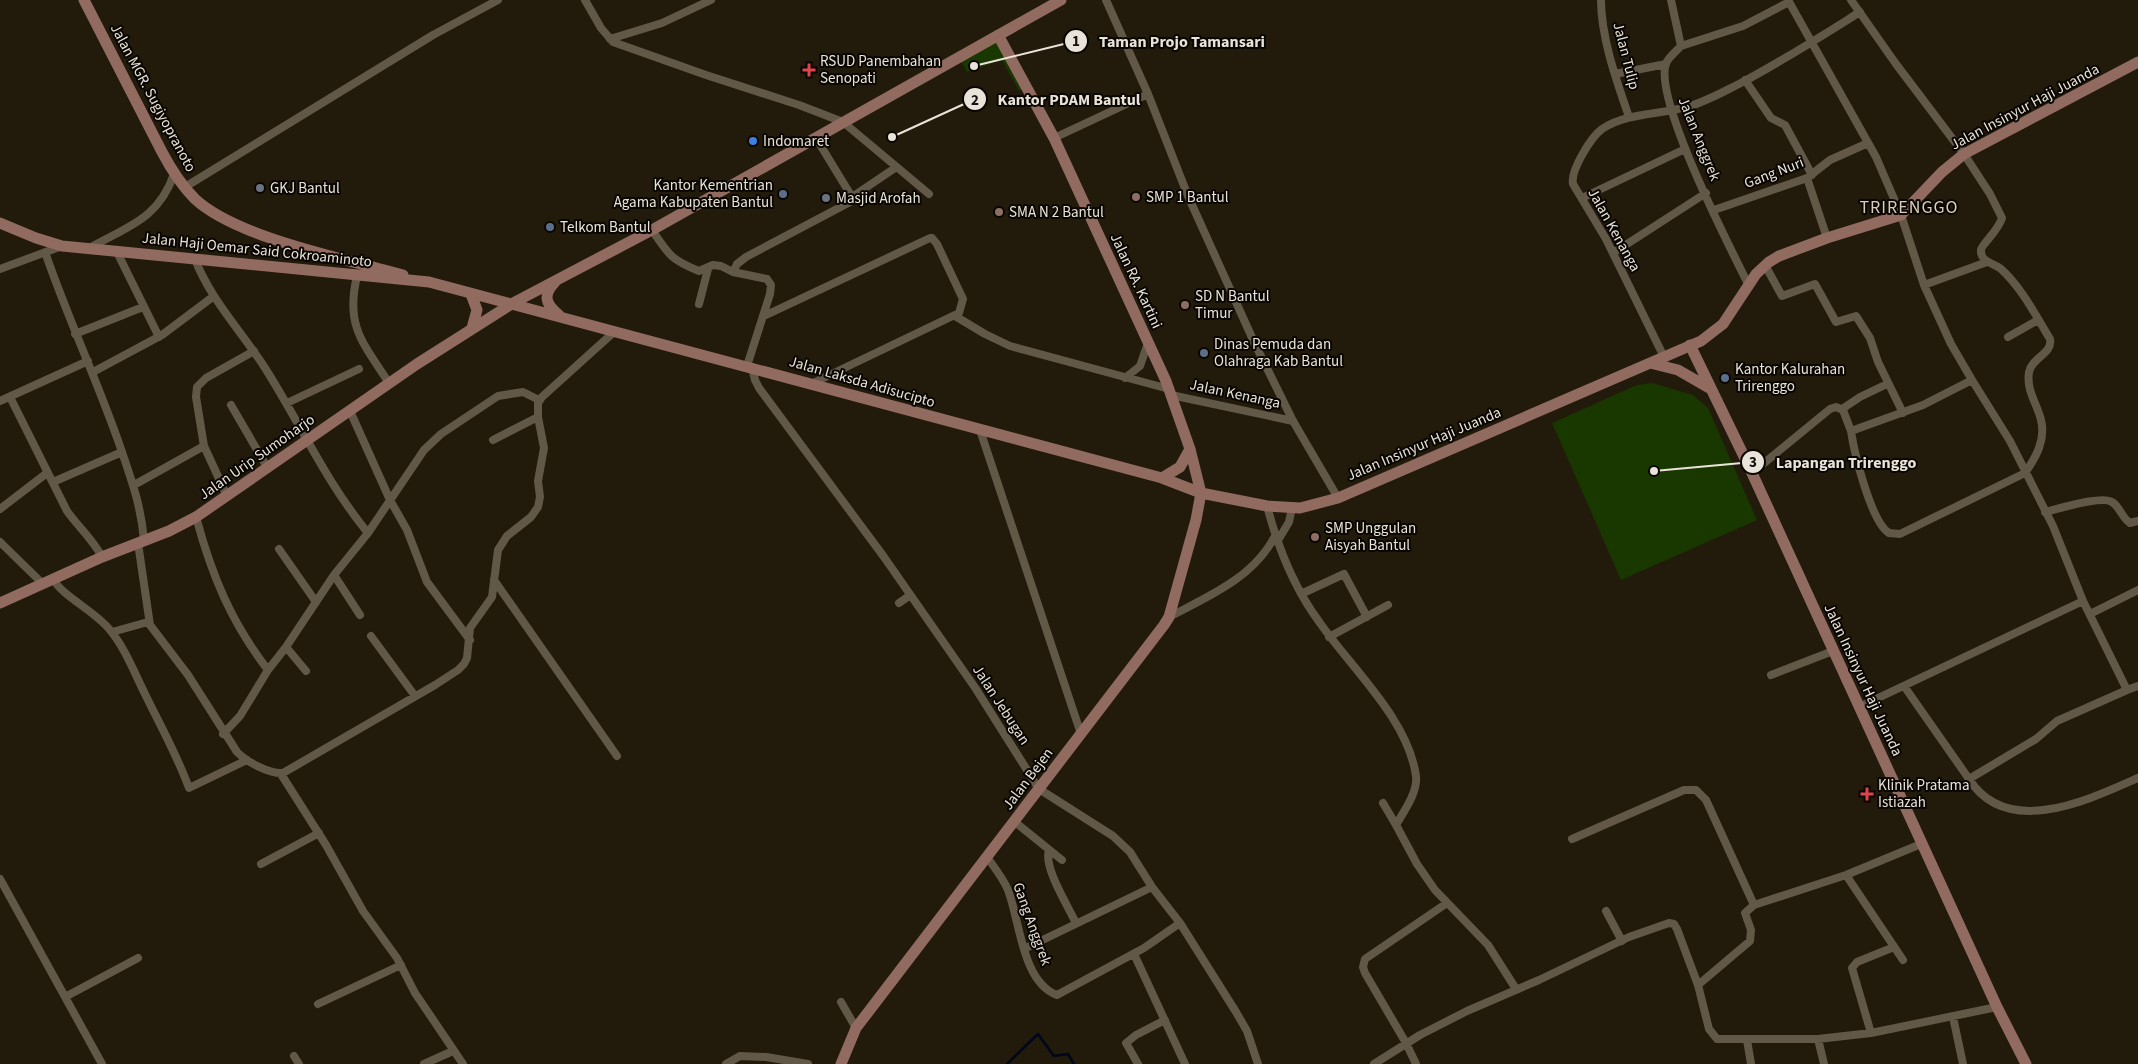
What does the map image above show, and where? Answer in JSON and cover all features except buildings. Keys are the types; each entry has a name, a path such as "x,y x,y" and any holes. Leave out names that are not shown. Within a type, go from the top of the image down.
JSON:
{"main road":[{"name":"Jalan MGR. Sugiyopranoto","path":"84,0 174,174 210,210 233,224 279,240 428,282"},
{"name":"Jalan Urip Sumoharjo","path":"0,603 196,517 389,383 513,303 652,230 1061,0"},
{"name":"Jalan RA. Kartini","path":"998,35 1054,138 1148,341 1170,392 1190,449 1201,493"},
{"name":"Jalan Insinyur Haji Juanda","path":"1201,493 1267,506 1309,507 1338,498 1701,341 1723,324 1765,265 1779,256 1901,214 1942,172 1964,154 2138,62"},
{"name":"Jalan Haji Oemar Said Cokroaminoto","path":"0,223 36,238 62,246 90,247 428,282 513,303"},
{"path":"556,281 549,288 547,300 551,308 560,316"},
{"path":"471,294 476,310 472,328"},
{"name":"Jalan Laksda Adisucipto","path":"513,303 614,332 813,383 1162,478 1201,493"},
{"name":"Jalan Insinyur Haji Juanda","path":"1690,345 1752,473 1997,1007 2026,1064"},
{"path":"1650,364 1678,370 1711,389"},
{"path":"1162,478 1180,467 1190,449"},
{"name":"Jalan Bejen","path":"841,1064 856,1028 1015,822 1169,617 1196,520 1201,493"}],"street":[{"path":"185,187 436,34 498,0"},
{"path":"585,0 610,39 843,122 895,168 929,194"},
{"path":"1106,0 1148,94 1188,196 1254,342 1293,421 1338,498"},
{"name":"Jalan Tulip","path":"1601,0 1615,74 1629,118"},
{"path":"1671,0 1681,46"},
{"path":"1851,0 1896,64 1964,154 1990,194 2002,218 1998,230 1982,245 1980,250 1987,262"},
{"path":"610,39 662,23 706,1"},
{"path":"1615,74 1666,64 1681,46 1730,31 1789,1 1811,44 1868,143 1901,214 1924,285 1951,344 2002,426 2045,512 2083,601 2127,690"},
{"name":"Jalan Kenanga","path":"1664,357 1613,253 1572,179 1591,139 1603,129 1629,118 1671,111 1703,101 1811,44 1860,12"},
{"name":"Jalan Anggrek","path":"1666,64 1666,89 1671,111 1685,149 1749,286"},
{"path":"1745,80 1771,118 1785,125 1809,176 1827,238"},
{"path":"1054,138 1148,94"},
{"path":"816,138 852,197"},
{"name":"Gang Nuri","path":"1714,210 1809,176 1830,160 1868,143"},
{"path":"1582,198 1685,149"},
{"path":"733,272 737,264 746,257 848,205 852,201 852,197 895,168"},
{"path":"90,247 147,216 159,206 174,174"},
{"path":"1613,253 1706,193"},
{"path":"652,230 674,260 699,272 714,266 720,266 733,272 767,279 771,288 750,367"},
{"path":"764,316 932,238 963,299 959,313 813,383"},
{"path":"0,269 62,246"},
{"path":"116,250 159,337"},
{"path":"45,252 75,334 93,372 134,485 148,622 188,675 237,752 247,760 281,774 319,832 363,911 463,1064"},
{"path":"195,259 202,278 254,351 287,404 338,495 368,533"},
{"path":"1842,409 1851,431 1855,457 1867,492 1886,531 1894,535 1900,534 2024,473 2036,457 2041,441 2041,420 2028,383 2029,372 2034,360 2049,350 2051,345 2050,339 2038,320 2008,276 1996,264 1987,262 1924,285"},
{"path":"1765,265 1782,296 1815,284 1836,322 1856,316 1870,338 1887,384 1902,413"},
{"path":"699,304 708,269"},
{"path":"357,276 352,303 355,328 389,383"},
{"path":"93,372 159,337 214,296"},
{"path":"75,334 143,307"},
{"name":"Jalan Kenanga","path":"956,316 984,334 1010,346 1170,392 1293,421"},
{"path":"2008,337 2038,320"},
{"path":"281,774 458,670 467,658 470,628 492,597 496,554 500,545 507,536 531,517 540,501 538,481 544,448 538,417 540,400 614,332"},
{"path":"1124,378 1140,366 1148,341"},
{"path":"227,496 204,446 196,397 197,387 211,375 254,351"},
{"path":"0,401 88,361"},
{"name":"Jalan Jebugan","path":"750,367 759,388 884,558 976,689 1039,789 1112,836 1130,852 1152,887 1180,923 1247,1031 1258,1064"},
{"path":"287,404 359,369"},
{"path":"1851,431 1902,413 1972,380"},
{"path":"1752,473 1823,415 1836,408 1842,409 1860,397 1887,384"},
{"path":"224,734 244,711 268,670 286,647 334,575 368,533 424,450 441,434 472,411 498,396 512,392 523,392 540,400"},
{"path":"10,398 67,511 77,525 92,538 102,557"},
{"path":"231,405 267,467"},
{"path":"350,411 390,500 407,530 427,582 470,640"},
{"path":"493,440 538,417"},
{"path":"980,430 1081,734"},
{"path":"134,485 204,446"},
{"path":"53,482 122,452"},
{"path":"0,509 47,473"},
{"path":"2045,512 2102,499 2112,502 2130,523 2138,521"},
{"path":"1267,506 1276,539 1301,594 1330,637 1387,708 1412,761 1416,777 1414,789 1396,825"},
{"path":"1169,617 1246,574 1261,559 1289,522 1292,508"},
{"path":"196,517 223,599 243,637 268,670"},
{"path":"0,542 47,581 94,613 112,632 126,655 173,750 188,788 247,760"},
{"path":"279,549 316,602"},
{"path":"1301,594 1344,574 1366,617"},
{"path":"334,575 360,615"},
{"path":"494,580 618,756"},
{"path":"2090,614 2138,590"},
{"path":"899,603 909,596"},
{"path":"1859,707 2083,601"},
{"path":"1330,637 1388,605"},
{"path":"112,632 148,622"},
{"path":"371,636 415,696"},
{"path":"286,647 306,670"},
{"path":"1771,675 1833,651"},
{"path":"1904,686 1983,798 1992,803 2017,811 2031,812 2072,804 2138,778"},
{"path":"1969,779 2036,739 2057,721 2138,686"},
{"path":"1572,839 1684,790 1696,790 1706,800 1754,905"},
{"path":"1383,803 1417,864 1447,903 1488,945 1516,989"},
{"path":"1015,822 1062,860"},
{"path":"261,864 319,832"},
{"path":"1698,985 1750,941 1751,930 1745,913 1754,905 1846,875 1921,844"},
{"path":"1049,850 1047,858 1051,871 1076,923"},
{"name":"Gang Anggrek","path":"987,857 1008,890 1024,949 1039,983 1047,991 1057,995 1134,954"},
{"path":"1846,875 1903,960"},
{"path":"0,879 102,1064"},
{"path":"1024,949 1152,887"},
{"path":"1416,1064 1406,1043 1365,973 1363,963 1364,959 1447,903"},
{"path":"1606,911 1622,941"},
{"path":"1180,923 1134,954 1184,1064"},
{"path":"1374,1064 1406,1043 1467,1011 1663,924 1674,924 1698,985 1707,1023 1714,1037 1721,1039 1818,1039 1871,1033 1953,1018 1997,1007"},
{"path":"1871,1033 1852,968 1857,962 1894,947"},
{"path":"65,997 138,958"},
{"path":"318,1004 400,965"},
{"path":"841,1002 856,1028"},
{"path":"1953,1018 1963,1064"},
{"path":"1138,1064 1126,1043 1136,1034 1165,1020"},
{"path":"1818,1039 1824,1064"},
{"path":"1747,1040 1751,1064"},
{"path":"424,1064 453,1051"},
{"path":"294,1056 299,1064"},
{"path":"726,1064 740,1056 766,1057 808,1064"}],"green space":[{"path":"998,34 1029,86 1019,91 1002,60 967,72 958,56"},
{"path":"1652,383 1693,395 1708,408 1757,520 1621,580 1552,423 1637,385"}],"waterway":[{"path":"1007,1064 1038,1034 1054,1056 1068,1054 1074,1064"}],"place":[{"name":"Taman Projo Tamansari","path":"974,66"},
{"name":"RSUD Panembahan Senopati","path":"809,70"},
{"name":"Kantor PDAM Bantul","path":"892,137"},
{"name":"Indomaret","path":"753,141"},
{"name":"GKJ Bantul","path":"260,188"},
{"name":"Kantor Kementrian Agama Kabupaten Bantul","path":"783,194"},
{"name":"SMP 1 Bantul","path":"1136,197"},
{"name":"Masjid Arofah","path":"826,198"},
{"name":"SMA N 2 Bantul","path":"999,212"},
{"name":"Telkom Bantul","path":"550,227"},
{"name":"SD N Bantul Timur","path":"1185,305"},
{"name":"Dinas Pemuda dan Olahraga Kab Bantul","path":"1204,353"},
{"name":"Kantor Kalurahan Trirenggo","path":"1725,378"},
{"name":"Lapangan Trirenggo","path":"1654,471"},
{"name":"SMP Unggulan Aisyah Bantul","path":"1315,537"},
{"name":"Klinik Pratama Istiazah","path":"1867,794"}],"district":[{"name":"TRIRENGGO","path":"1909,207"}]}
